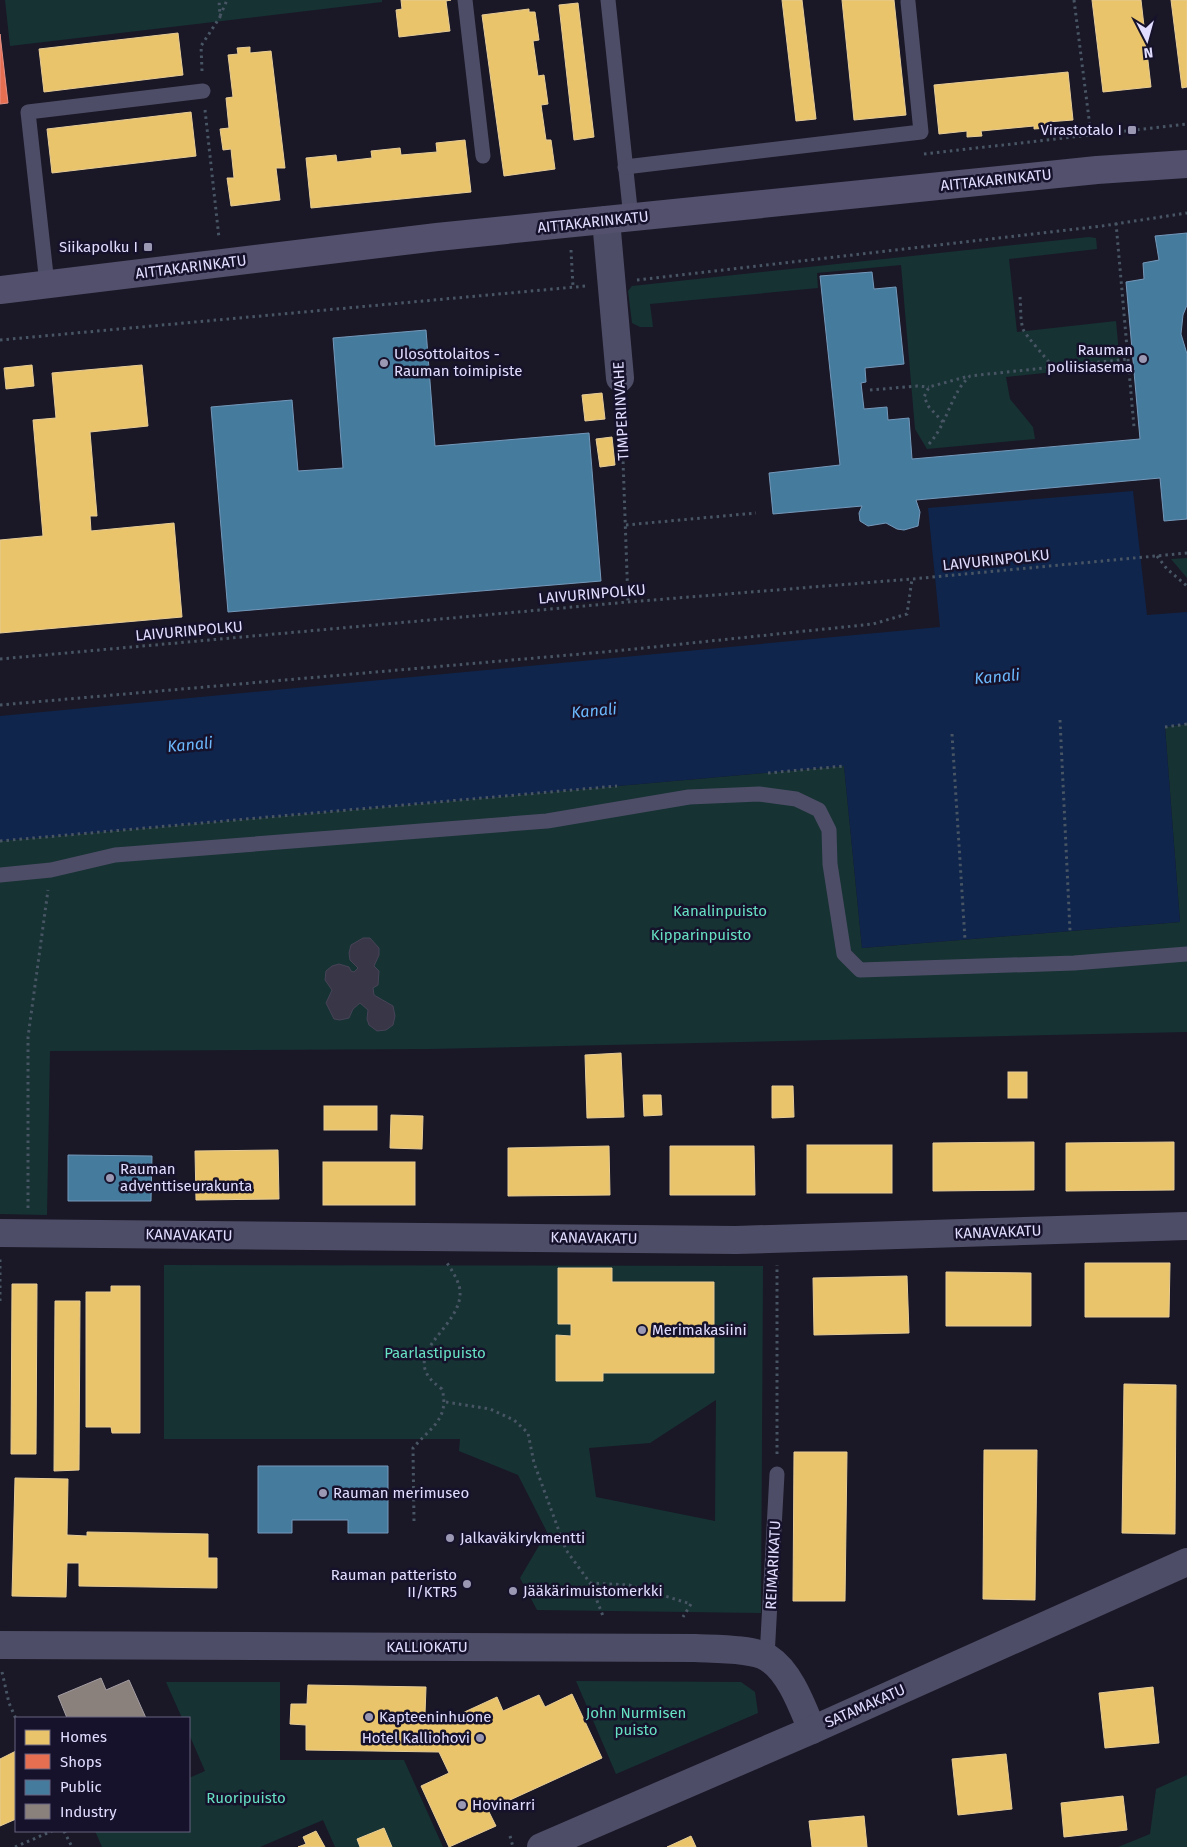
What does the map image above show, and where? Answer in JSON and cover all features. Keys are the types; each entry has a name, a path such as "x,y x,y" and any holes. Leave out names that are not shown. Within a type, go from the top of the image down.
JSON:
{"main road":[{"name":"AITTAKARINKATU","path":"0,290 437,237 1097,170 1187,164"}],"street":[{"name":"TIMPERINVAHE","path":"618,219 612,283 620,378"},
{"name":"KANAVAKATU","path":"0,1233 777,1240 1187,1226"},
{"name":"SATAMAKATU","path":"542,1847 812,1730 1187,1562"},
{"name":"KALLIOKATU","path":"1,1658 695,1648 744,1651 767,1657"},
{"path":"767,1657 784,1675 812,1730"}],"lane":[{"path":"465,0 482,156"},
{"path":"608,0 625,167 618,219"},
{"path":"625,167 921,132 908,2"},
{"path":"47,284 28,112 203,91"},
{"path":"0,875 51,870 115,855 547,821 689,797 759,794 796,799 819,810 829,830 830,864 844,954 860,970 1074,964 1187,954"},
{"name":"REIMARIKATU","path":"767,1657 777,1474"}],"path":[{"path":"219,0 220,17"},
{"path":"220,239 203,91 201,46 220,17 227,0"},
{"path":"1074,0 1091,135"},
{"path":"0,340 612,283 1187,213"},
{"path":"1116,223 1134,428"},
{"path":"1020,297 1022,328 1054,367"},
{"path":"870,390 917,386 929,387 970,376 1128,359"},
{"path":"929,444 943,422 959,386 970,376"},
{"name":"TIMPERINVAHE","path":"620,378 628,602"},
{"path":"929,387 924,397 929,407 943,422"},
{"path":"626,525 756,513"},
{"name":"LAIVURINPOLKU","path":"0,659 1187,553"},
{"path":"1157,556 1167,569 1187,586"},
{"path":"0,705 615,651 873,624 907,614 912,579"},
{"path":"1060,720 1070,931"},
{"path":"1165,727 1187,724"},
{"path":"952,734 966,940"},
{"path":"765,773 844,766"},
{"path":"0,841 626,785"},
{"path":"27,1233 28,1037 51,870"},
{"path":"0,1233 0,1301"},
{"path":"777,1240 777,1474"},
{"path":"414,1521 413,1448 430,1427 437,1423 446,1402 442,1389 431,1381 424,1371 426,1356 431,1344 457,1310 461,1294 456,1279 442,1254"},
{"path":"446,1402 490,1409 514,1420 528,1433 534,1463 566,1550 590,1583 603,1616"},
{"path":"590,1583 629,1585 692,1604 683,1617"},
{"path":"1,1658 9,1703 15,1717"},
{"path":"15,1847 50,1832"},
{"path":"64,1832 72,1847"},
{"path":"510,1836 513,1847"}],"green space":[{"path":"5,0 382,0 382,2 10,46"},
{"path":"1089,237 1096,238 1097,249 1009,259 1017,332 1116,321 1120,365 1006,377 1010,399 1033,427 1035,439 927,449 915,429 901,265 817,273 818,288 650,304 653,327 640,327 632,323 628,291 632,286"},
{"path":"1187,558 1187,578 1171,559"},
{"name":"Kanalinpuisto","path":"1187,724 1187,1032 430,1049 50,1051 47,1215 0,1214 0,841 844,766 862,948 1180,922 1165,727"},
{"name":"Paarlastipuisto","path":"164,1265 763,1266 761,1613 537,1610 520,1578 547,1532 518,1475 459,1451 460,1439 164,1439","holes":["716,1400 715,1521 596,1497 589,1448 650,1443"]},
{"name":"John Nurmisen puisto","path":"576,1681 741,1682 755,1692 758,1713 616,1774"},
{"name":"Ruoripuisto","path":"166,1682 280,1682 280,1760 404,1760 443,1847 335,1847 323,1820 260,1847 102,1847 95,1832 190,1832 190,1778 205,1771 190,1736 190,1717 182,1717"},
{"path":"1187,1775 1187,1847 1118,1847 1150,1834 1156,1789"}],"water":[{"name":"Kanali","path":"1133,491 1147,615 1187,612 1187,724 1165,727 1180,922 862,948 844,766 0,841 0,716 940,627 928,508"}],"building: Homes":[{"path":"401,0 451,0 446,1 450,31 399,37 396,10 402,9"},
{"path":"782,0 802,0 816,119 796,121"},
{"path":"842,0 894,0 906,115 854,120"},
{"path":"1092,0 1141,0 1151,87 1103,92"},
{"path":"1171,0 1187,0 1187,87 1182,88"},
{"path":"578,3 594,137 574,140 559,5"},
{"path":"529,9 529,12 535,12 539,40 533,41 538,76 544,75 548,104 541,105 546,140 551,140 555,169 504,176 482,15"},
{"path":"178,33 183,75 44,92 39,49"},
{"path":"250,47 250,53 271,51 285,168 276,168 280,200 231,206 227,178 234,178 231,149 223,150 220,129 229,128 226,98 233,97 228,55 238,54 237,48"},
{"path":"1068,72 1073,120 1047,122 1048,128 1034,129 1034,126 981,131 982,136 967,137 967,131 939,134 934,85"},
{"path":"191,112 196,156 52,173 47,129"},
{"path":"465,140 471,192 311,208 306,158 336,155 337,162 372,158 371,151 400,148 401,155 437,152 436,143"},
{"path":"32,365 34,386 6,389 4,368"},
{"path":"142,365 148,426 90,432 97,516 90,516 91,531 174,523 182,617 0,633 0,540 43,536 33,420 56,418 52,373"},
{"path":"602,393 605,419 585,421 582,395"},
{"path":"612,437 615,465 600,467 596,439"},
{"path":"621,1053 624,1117 587,1118 585,1055"},
{"path":"1008,1072 1027,1072 1027,1098 1008,1098"},
{"path":"772,1086 793,1086 794,1117 772,1118"},
{"path":"643,1095 661,1095 662,1115 644,1116"},
{"path":"324,1106 377,1106 377,1130 324,1130"},
{"path":"391,1115 423,1116 422,1149 390,1148"},
{"path":"1034,1142 1034,1190 933,1191 933,1143"},
{"path":"1174,1142 1174,1190 1066,1191 1066,1143"},
{"path":"807,1145 892,1145 892,1193 807,1193"},
{"path":"609,1146 610,1195 508,1196 508,1148"},
{"path":"670,1146 754,1146 755,1195 670,1195"},
{"path":"278,1150 279,1199 196,1200 195,1151"},
{"path":"323,1162 415,1162 415,1205 323,1205"},
{"path":"1085,1263 1170,1263 1169,1317 1085,1317"},
{"name":"Merimakasiini","path":"558,1268 612,1268 612,1282 714,1282 714,1373 603,1373 603,1381 556,1381 556,1335 571,1336 571,1324 558,1324"},
{"path":"946,1272 1031,1273 1031,1326 946,1326"},
{"path":"907,1276 909,1333 814,1335 813,1278"},
{"path":"12,1284 37,1284 36,1454 11,1454"},
{"path":"111,1286 140,1286 140,1433 112,1433 111,1427 86,1427 86,1292 111,1292"},
{"path":"55,1301 80,1301 79,1470 54,1471"},
{"path":"1124,1384 1176,1385 1175,1534 1122,1533"},
{"path":"984,1450 1037,1450 1035,1600 983,1599"},
{"path":"794,1452 847,1452 845,1601 793,1601"},
{"path":"15,1478 68,1479 67,1535 87,1536 87,1532 208,1534 208,1558 217,1558 217,1588 79,1586 79,1563 67,1563 66,1597 12,1596"},
{"path":"308,1685 426,1687 425,1714 458,1715 497,1697 503,1711 539,1695 545,1707 572,1694 602,1758 488,1810 496,1826 449,1847 421,1786 449,1773 439,1752 306,1750 306,1725 290,1724 291,1704 307,1704"},
{"path":"1153,1687 1159,1743 1105,1748 1099,1693"},
{"path":"15,1752 15,1819 0,1826 0,1759"},
{"path":"1006,1754 1012,1809 958,1815 952,1759"},
{"path":"1123,1796 1127,1830 1064,1837 1061,1803"},
{"path":"864,1816 867,1847 812,1847 809,1821"},
{"path":"384,1828 392,1847 360,1847 357,1839"},
{"path":"316,1831 325,1847 298,1847 306,1844 303,1837"},
{"path":"691,1836 696,1847 667,1847"}],"building: Shops":[{"path":"0,34 8,103 0,104"}],"building: Public":[{"path":"1187,233 1187,305 1183,315 1181,334 1187,354 1187,519 1164,521 1160,478 916,500 920,512 918,526 904,530 897,529 886,523 868,526 860,521 859,513 862,506 773,514 769,473 840,465 820,276 872,272 874,289 896,287 904,364 865,368 866,382 861,383 864,409 887,407 888,420 909,418 912,459 1140,439 1126,282 1144,279 1143,263 1159,260 1155,236"},
{"path":"426,330 435,446 589,433 601,581 228,612 211,407 292,400 298,471 343,468 333,338"},
{"name":"Rauman adventtiseurakunta","path":"68,1155 152,1156 151,1201 68,1201"},
{"name":"Rauman merimuseo","path":"258,1466 388,1466 388,1533 348,1533 348,1520 292,1520 292,1533 258,1533"}],"building: Industry":[{"path":"101,1678 106,1690 129,1680 146,1717 67,1717 58,1696"}],"building: Other":[{"path":"363,938 370,938 379,948 379,955 374,966 379,971 378,985 373,988 374,995 393,1006 395,1016 393,1025 386,1030 377,1031 369,1025 367,1019 368,1010 360,1003 353,1009 349,1018 340,1020 334,1019 326,1003 332,990 325,980 326,971 332,966 339,964 349,967 354,972 358,968 350,960 351,945"}],"place":[{"name":"Virastotalo I","path":"1132,130"},
{"name":"Siikapolku I","path":"148,247"},
{"name":"Rauman poliisiasema","path":"1143,359"},
{"name":"Ulosottolaitos - Rauman toimipiste","path":"384,363"},
{"name":"Rauman adventtiseurakunta","path":"110,1178"},
{"name":"Merimakasiini","path":"642,1330"},
{"name":"Rauman merimuseo","path":"323,1493"},
{"name":"Jalkaväkirykmentti","path":"450,1538"},
{"name":"Rauman patteristo II/KTR5","path":"467,1584"},
{"name":"Jääkärimuistomerkki","path":"513,1591"},
{"name":"Kapteeninhuone","path":"369,1717"},
{"name":"Hotel Kalliohovi","path":"480,1738"},
{"name":"Hovinarri","path":"462,1805"}],"park label":[{"name":"Kipparinpuisto","path":"701,935"}]}
